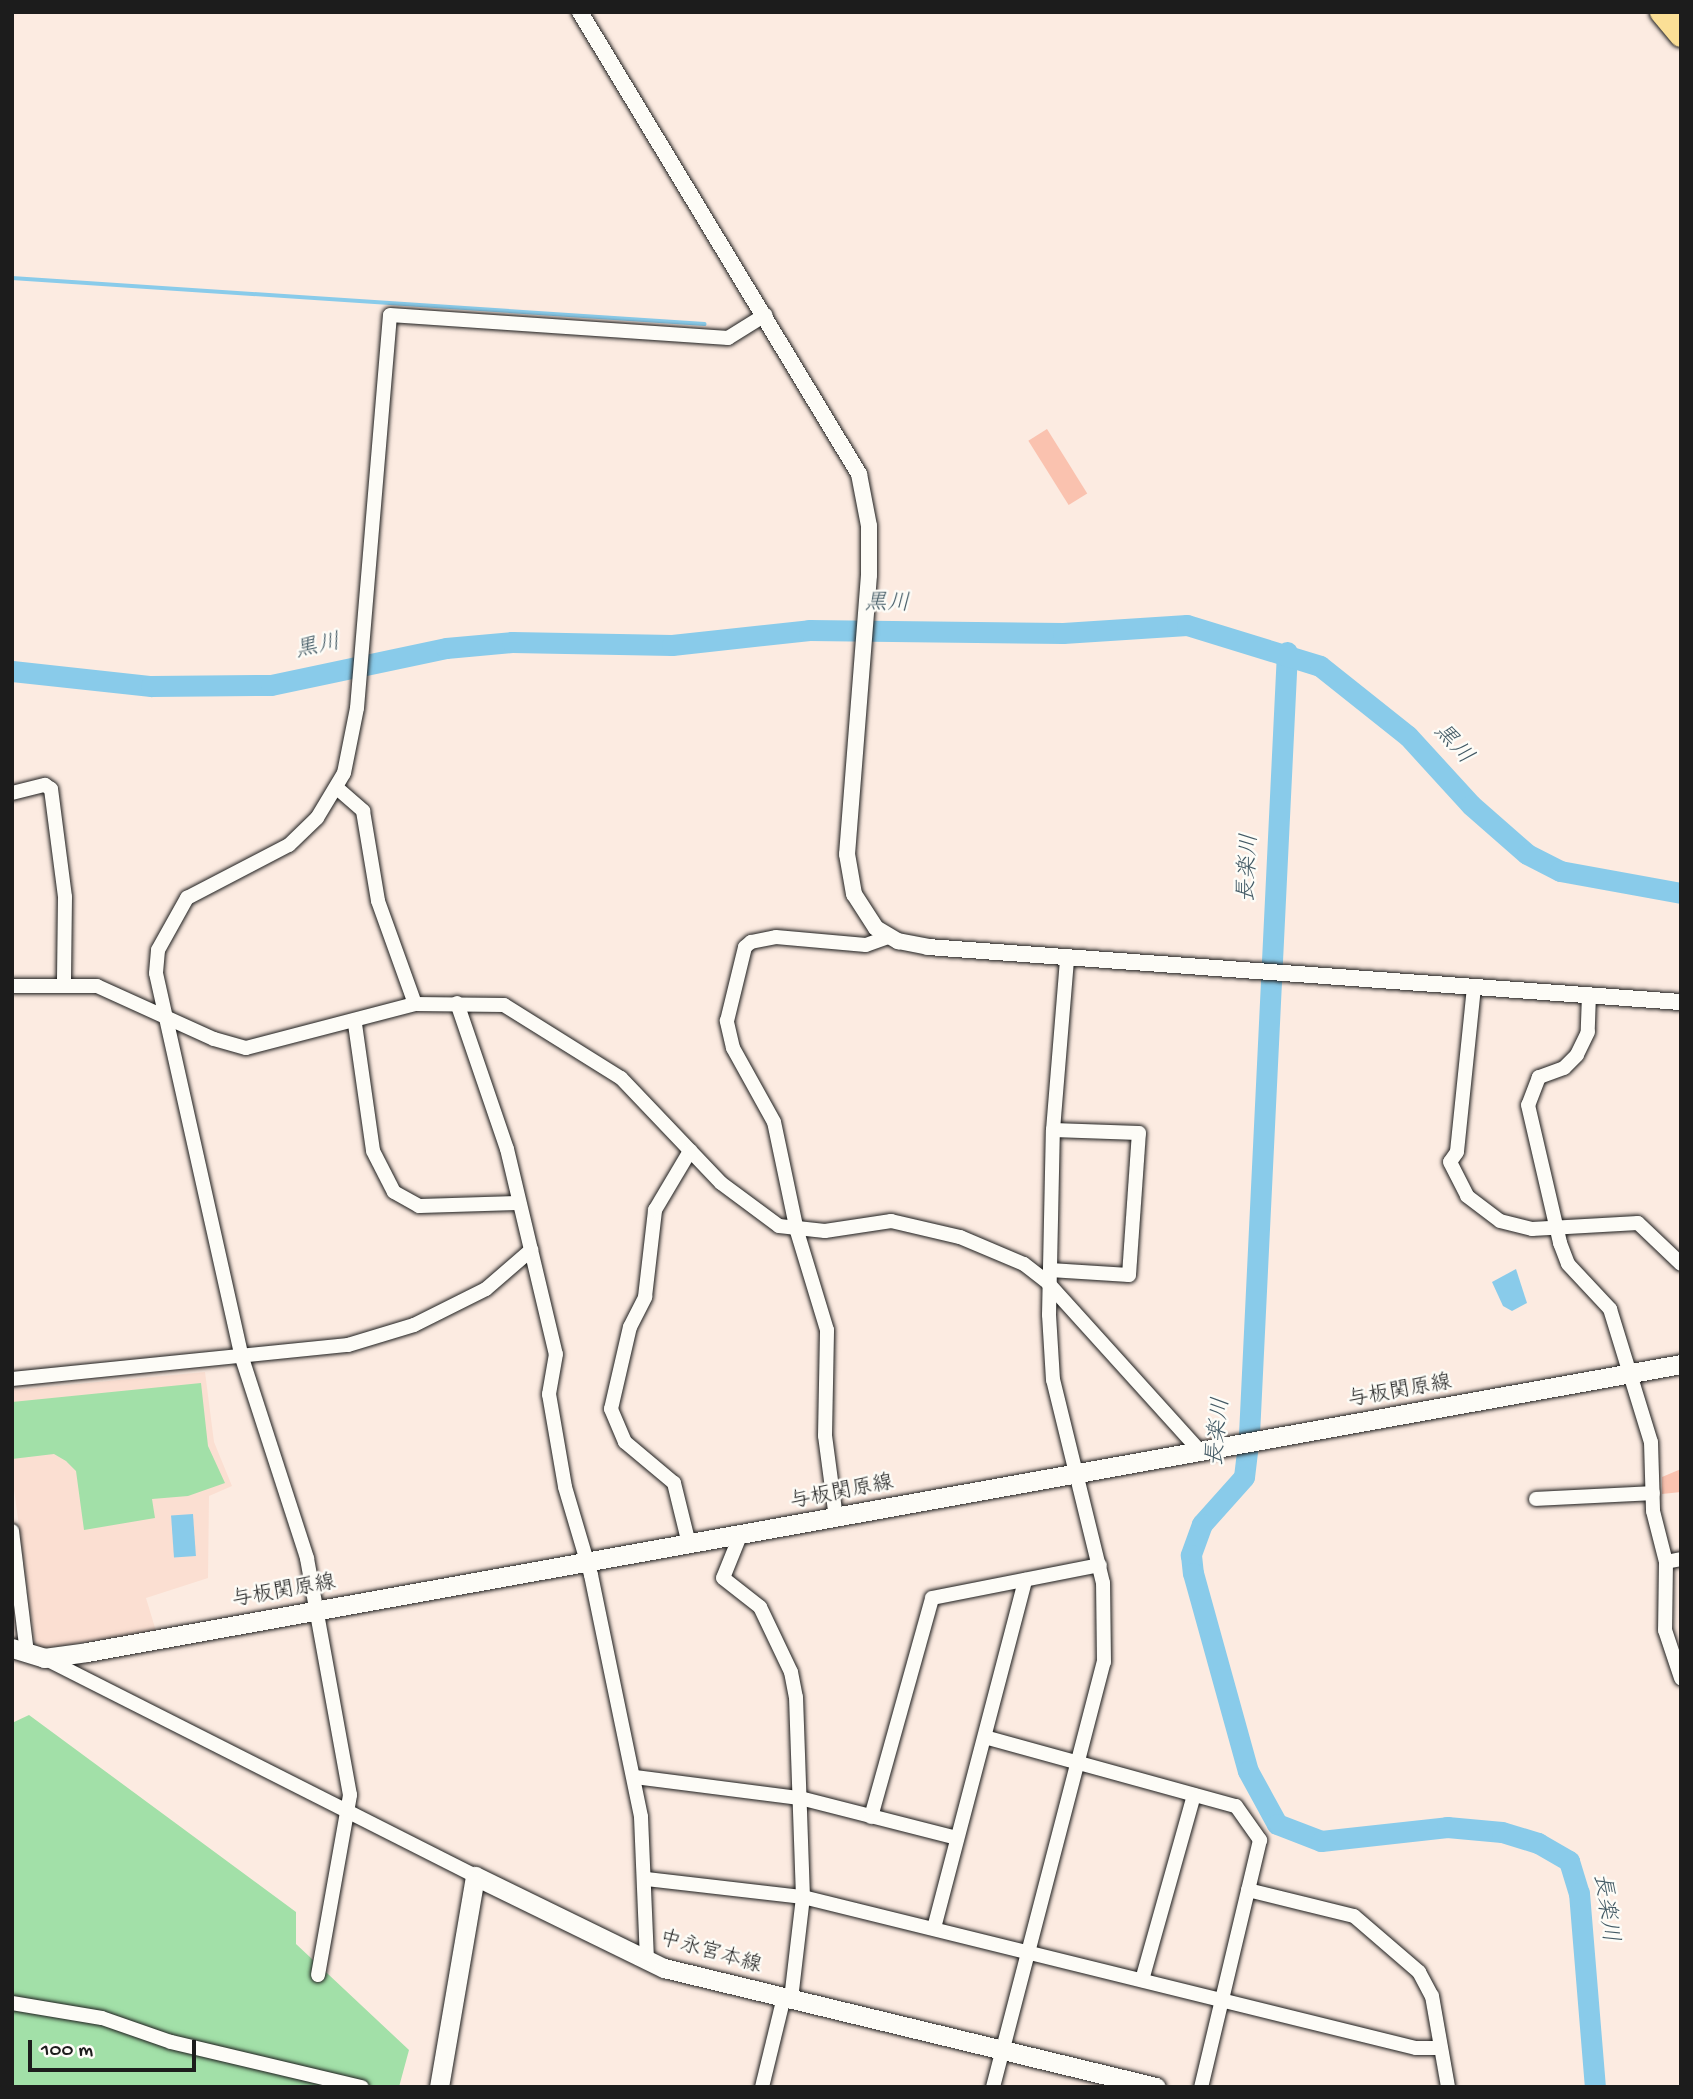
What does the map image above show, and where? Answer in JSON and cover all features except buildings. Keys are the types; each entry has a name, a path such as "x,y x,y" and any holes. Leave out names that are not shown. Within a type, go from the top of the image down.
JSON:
{"highway":[{"path":"1662,12 1681,35"}],"main road":[{"name":"与板関原線","path":"28,1653 318,1610 587,1564 1681,1364"},
{"name":"中永宮本線","path":"475,1876 647,1961 1156,2087"},
{"path":"439,2087 475,1876"}],"street":[{"path":"580,12 859,474 869,527 867,607 848,869 859,908 888,937 928,947 1681,1002"},
{"path":"318,1975 349,1813 318,1610 307,1558 242,1358 168,1015 156,973 158,950 174,913 204,885 289,845 317,818 337,788 352,749 390,315 728,338 765,315"},
{"path":"12,793 45,785 51,789 65,897 64,985"},
{"path":"337,788 363,811 378,901 415,1004"},
{"path":"836,1518 825,1436 827,1330 797,1231 774,1122 728,1035 745,947 768,937 866,945 888,937"},
{"path":"993,2087 1082,1763 1104,1662 1100,1565 1053,1380 1049,1277 1053,1130 1067,958"},
{"path":"12,986 64,985 108,989 222,1042 246,1048 355,1024 415,1004 488,1002 524,1014 621,1078 690,1151 758,1213 797,1231 891,1221 960,1237 1049,1277 1200,1451"},
{"path":"1474,987 1452,1173 1476,1205 1500,1222 1532,1229 1638,1223 1681,1264"},
{"path":"1589,994 1587,1032 1577,1055 1564,1068 1539,1077 1528,1094 1557,1227 1568,1264 1609,1309 1651,1442 1653,1493 1666,1562 1665,1630 1681,1678"},
{"path":"457,1003 507,1149 556,1354 549,1394 563,1474 587,1564 635,1777 647,1879 647,1961"},
{"path":"355,1024 373,1150 394,1192 419,1206 518,1203"},
{"path":"1049,1277 1129,1275 1139,1133 1053,1130"},
{"path":"689,1544 674,1483 625,1442 611,1409 630,1327 645,1297 655,1210 690,1151"},
{"path":"12,1379 242,1358 348,1345 414,1325 486,1289 531,1250"},
{"path":"1536,1499 1653,1493"},
{"path":"12,1531 28,1653 475,1876"},
{"path":"740,1536 723,1578 760,1607 791,1672 800,1798 803,1897 788,1998 762,2087"},
{"path":"1666,1562 1681,1559"},
{"path":"871,1817 932,1598 1100,1565"},
{"path":"934,1928 1025,1580"},
{"path":"985,1737 1236,1806 1261,1840 1201,2087"},
{"path":"635,1777 800,1798 957,1838"},
{"path":"1142,1980 1194,1795"},
{"path":"647,1879 803,1897 1426,2050 1440,2048"},
{"path":"1248,1890 1342,1911 1374,1932 1428,1982 1448,2087"},
{"path":"12,2003 102,2018 171,2042 362,2087"}],"shaded area":[{"path":"205,1372 214,1442 232,1486 209,1496 208,1578 146,1598 156,1631 41,1649 35,1643 13,1482 12,1390"}],"green space":[{"path":"201,1383 208,1446 225,1483 188,1496 152,1499 155,1518 84,1530 76,1471 66,1461 54,1454 12,1459 12,1402"},
{"path":"29,1715 296,1912 296,1944 409,2050 399,2087 12,2087 12,1723"}],"water":[{"path":"1516,1269 1527,1303 1512,1311 1503,1306 1492,1282"},
{"path":"193,1514 196,1556 174,1557 171,1516"}],"waterway":[{"path":"12,278 704,324"},
{"name":"黒川","path":"12,671 151,686 271,685 446,648 512,642 672,645 809,630 1063,633 1187,625 1320,666 1408,736 1471,805 1527,854 1560,871 1681,893"},
{"name":"長楽川","path":"1287,652 1249,1435 1244,1477 1202,1524 1191,1555 1193,1573 1248,1771 1277,1824 1321,1841 1447,1827 1502,1832 1538,1843 1569,1861 1579,1893 1595,2087"}]}
